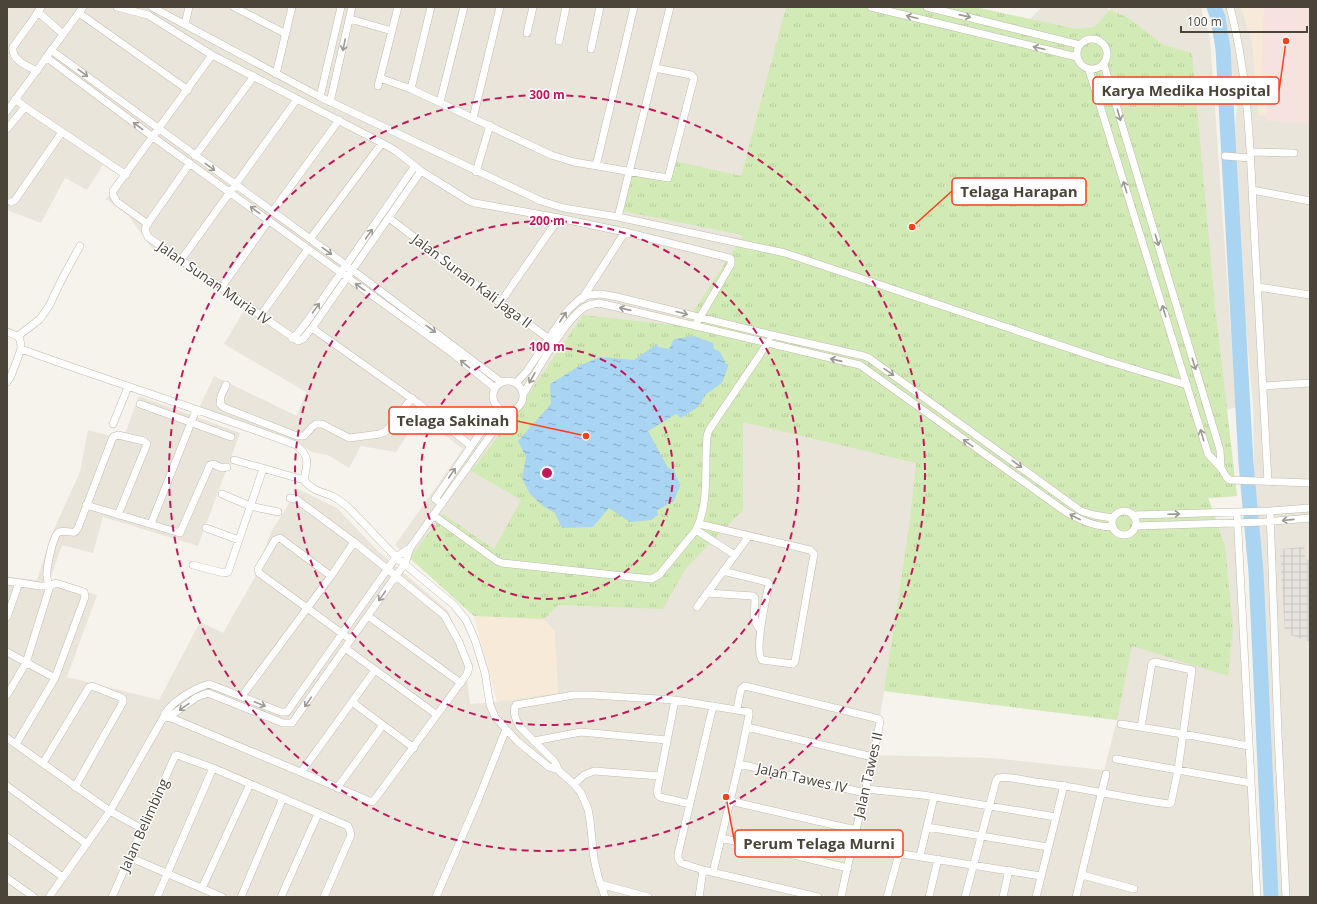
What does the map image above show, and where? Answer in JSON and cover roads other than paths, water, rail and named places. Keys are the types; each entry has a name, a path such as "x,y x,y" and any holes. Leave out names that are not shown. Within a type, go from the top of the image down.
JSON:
{"street":[{"path":"117,7 148,15 212,55 382,142 418,168 469,201 624,232 731,259 731,264 695,326"},
{"path":"153,7 320,97 476,172 541,201 564,208 785,253 1107,361 1187,385"},
{"path":"185,24 189,7"},
{"path":"234,7 286,34"},
{"path":"276,74 292,7"},
{"path":"320,97 341,7"},
{"path":"330,102 352,7"},
{"path":"378,86 398,7"},
{"path":"411,89 431,7"},
{"path":"440,102 464,7"},
{"path":"473,118 500,7"},
{"path":"528,33 533,7"},
{"path":"559,41 566,7"},
{"path":"591,49 600,7"},
{"path":"596,166 634,7"},
{"path":"618,218 670,7"},
{"path":"872,7 1076,58"},
{"path":"927,7 1080,45"},
{"path":"1230,7 1244,69 1264,386 1268,482"},
{"path":"37,70 24,64 16,58 12,51 39,10 63,34"},
{"path":"7,111 81,10 188,90"},
{"path":"350,19 392,31"},
{"path":"1094,39 1101,42 1106,49 1107,57 1104,64 1097,69 1089,70 1081,66 1076,58 1080,45 1086,40 1094,39"},
{"path":"51,50 310,239 501,382"},
{"path":"190,163 148,224 117,202 114,198 113,191 159,130 212,55"},
{"path":"46,57 153,137 452,353 495,388"},
{"path":"1104,64 1220,450 1221,468"},
{"path":"380,78 411,89 440,102 551,155 574,162 629,173 668,178 694,78 691,75 655,68"},
{"path":"1089,70 1208,454 1221,468 1226,478 1239,481 1310,483"},
{"path":"195,156 254,76"},
{"path":"15,99 126,174"},
{"path":"181,260 297,99"},
{"path":"7,129 25,107"},
{"path":"272,212 339,120"},
{"path":"476,172 490,126"},
{"path":"11,202 15,200 62,132"},
{"path":"310,239 382,142"},
{"path":"1226,156 1236,157 1294,153"},
{"path":"349,268 389,218 418,168"},
{"path":"344,275 312,328 301,340 298,341 292,338 344,275 418,168"},
{"path":"1252,190 1310,200"},
{"name":"Jalan Sunan Kali Jaga II","path":"389,218 552,341"},
{"path":"500,303 559,218"},
{"path":"221,288 269,220"},
{"name":"Jalan Sunan Muria IV","path":"148,224 144,230 148,237 292,338"},
{"path":"524,394 522,389 516,383 506,381 501,382 495,388 493,398 498,407 507,412 513,411 521,404 524,394 568,310 581,298 624,232"},
{"path":"18,336 40,319 49,306 62,277 80,246"},
{"path":"261,315 308,249"},
{"path":"1258,287 1310,295"},
{"path":"581,298 589,295 601,294 869,358 1081,511 1087,514 1112,518"},
{"path":"581,298 585,307"},
{"path":"516,383 574,316 585,307 599,303 860,365 1066,512 1086,523 1112,527"},
{"path":"312,328 412,398 471,446"},
{"path":"7,332 18,336 21,342 21,349 12,376 7,382"},
{"path":"434,515 497,561 502,563 650,579 659,575 698,527 704,504 706,441 709,430 772,336"},
{"path":"21,349 296,445 303,450 308,459 304,480"},
{"path":"860,365 864,356"},
{"path":"1264,386 1310,383"},
{"path":"226,386 221,396 220,404 225,408 297,436 304,436 316,424 322,424 349,438 380,434 386,431 412,398"},
{"path":"113,424 128,387"},
{"path":"140,404 231,437"},
{"path":"442,504 435,499 498,407"},
{"path":"150,524 196,410"},
{"path":"166,716 197,697 205,694 212,694 283,723 292,723 405,564 410,548 507,412"},
{"path":"7,695 26,663 50,586 47,575 53,541 56,534 62,531 75,532 78,528 113,437 118,435 146,442 146,445 118,515"},
{"path":"234,460 304,480 312,488 340,500 396,557 454,605 466,620 475,640 485,673 490,705 495,717 518,742 549,767 558,770 574,784 583,797 588,810 594,859 605,897"},
{"path":"86,505 180,533 210,465 213,464 222,468 227,467"},
{"path":"193,565 226,574 228,572 263,469"},
{"path":"222,494 250,506 278,512"},
{"path":"166,716 302,771 337,788 372,802 414,748 467,674 469,667 459,642 444,615 354,542 296,499 290,498"},
{"path":"1135,515 1137,520 1136,526 1133,532 1128,535 1121,535 1112,527 1112,518 1119,511 1125,510 1135,515 1268,511 1310,508"},
{"path":"1268,511 1286,897"},
{"path":"1239,512 1257,897"},
{"path":"1136,526 1268,522 1310,518"},
{"path":"698,527 749,536 810,550 814,554 795,661 793,664 762,660 760,658 760,629 769,584 765,580 723,571"},
{"path":"698,527 735,555"},
{"path":"206,528 239,540"},
{"path":"697,607 749,536"},
{"path":"331,576 280,538 275,540 258,569 259,573 351,640"},
{"path":"242,696 331,576 354,542"},
{"path":"49,897 110,811 175,703 194,690 209,684 281,712 287,712 396,557 410,548"},
{"path":"7,581 40,586 50,586 56,583 84,592 85,595 55,678 16,744"},
{"path":"7,617 18,583"},
{"path":"707,592 753,596 755,598 755,621 760,629"},
{"path":"368,616 461,683"},
{"path":"345,648 437,715"},
{"path":"7,652 55,678"},
{"path":"965,897 998,778 1064,785 1101,794 1169,804 1173,801 1192,670 1155,662 1152,663 1141,727"},
{"path":"302,771 375,670"},
{"path":"43,763 89,687 92,686 123,699 123,702 75,787"},
{"name":"Jalan Tawes II","path":"737,709 741,689 745,686 879,719 880,722 873,756 842,897"},
{"path":"194,690 197,697"},
{"path":"558,770 554,761 520,727 514,710 516,705 584,694 675,700 749,712 739,764 713,872"},
{"path":"675,700 657,792 660,797 690,804"},
{"path":"352,702 414,748"},
{"path":"713,706 678,858 681,863 703,870 818,897"},
{"path":"1121,724 1249,746"},
{"path":"337,788 383,725"},
{"path":"747,727 873,756"},
{"path":"436,897 478,800 506,729"},
{"path":"534,741 581,732 667,740"},
{"path":"7,738 110,811 142,828"},
{"name":"Jalan Belimbing","path":"112,897 175,756 177,755 213,768"},
{"path":"1116,759 1251,783"},
{"name":"Jalan Tawes IV","path":"739,764 865,791 934,797 1056,817"},
{"path":"158,897 213,768 348,826 350,836 324,897"},
{"path":"574,784 584,775 594,771 660,776"},
{"path":"1076,897 1106,774"},
{"path":"202,888 250,784"},
{"path":"1036,897 1064,785"},
{"path":"7,786 87,844"},
{"path":"920,856 934,797"},
{"path":"240,897 284,798"},
{"path":"730,802 856,830"},
{"path":"281,897 318,814"},
{"path":"927,827 1048,847"},
{"path":"7,837 63,877"},
{"path":"721,838 848,868"},
{"path":"852,846 938,860 974,864 1041,876"},
{"path":"887,897 900,854"},
{"path":"129,857 222,897"},
{"path":"929,897 938,860"},
{"path":"699,897 703,870"},
{"path":"1003,897 1009,870"},
{"path":"1082,875 1134,889"},
{"path":"7,878 34,897"},
{"path":"600,884 648,897"}],"water":[{"path":"694,336 713,343 714,349 720,352 728,367 722,383 706,394 698,407 681,418 676,414 648,431 668,468 674,470 680,485 674,501 657,510 658,515 651,520 630,522 609,508 593,527 562,528 555,513 543,506 530,494 522,478 526,457 518,441 551,404 550,384 581,365 600,357 634,360 657,344 658,347 669,349 674,339"}],"waterway":[{"path":"1214,7 1218,18 1223,49 1246,463 1256,572 1271,897"}],"place":[{"name":"Karya Medika Hospital","path":"1286,41"},
{"name":"Telaga Harapan","path":"912,227"},
{"name":"Telaga Sakinah","path":"586,436"},
{"name":"Perum Telaga Murni","path":"726,797"}]}
